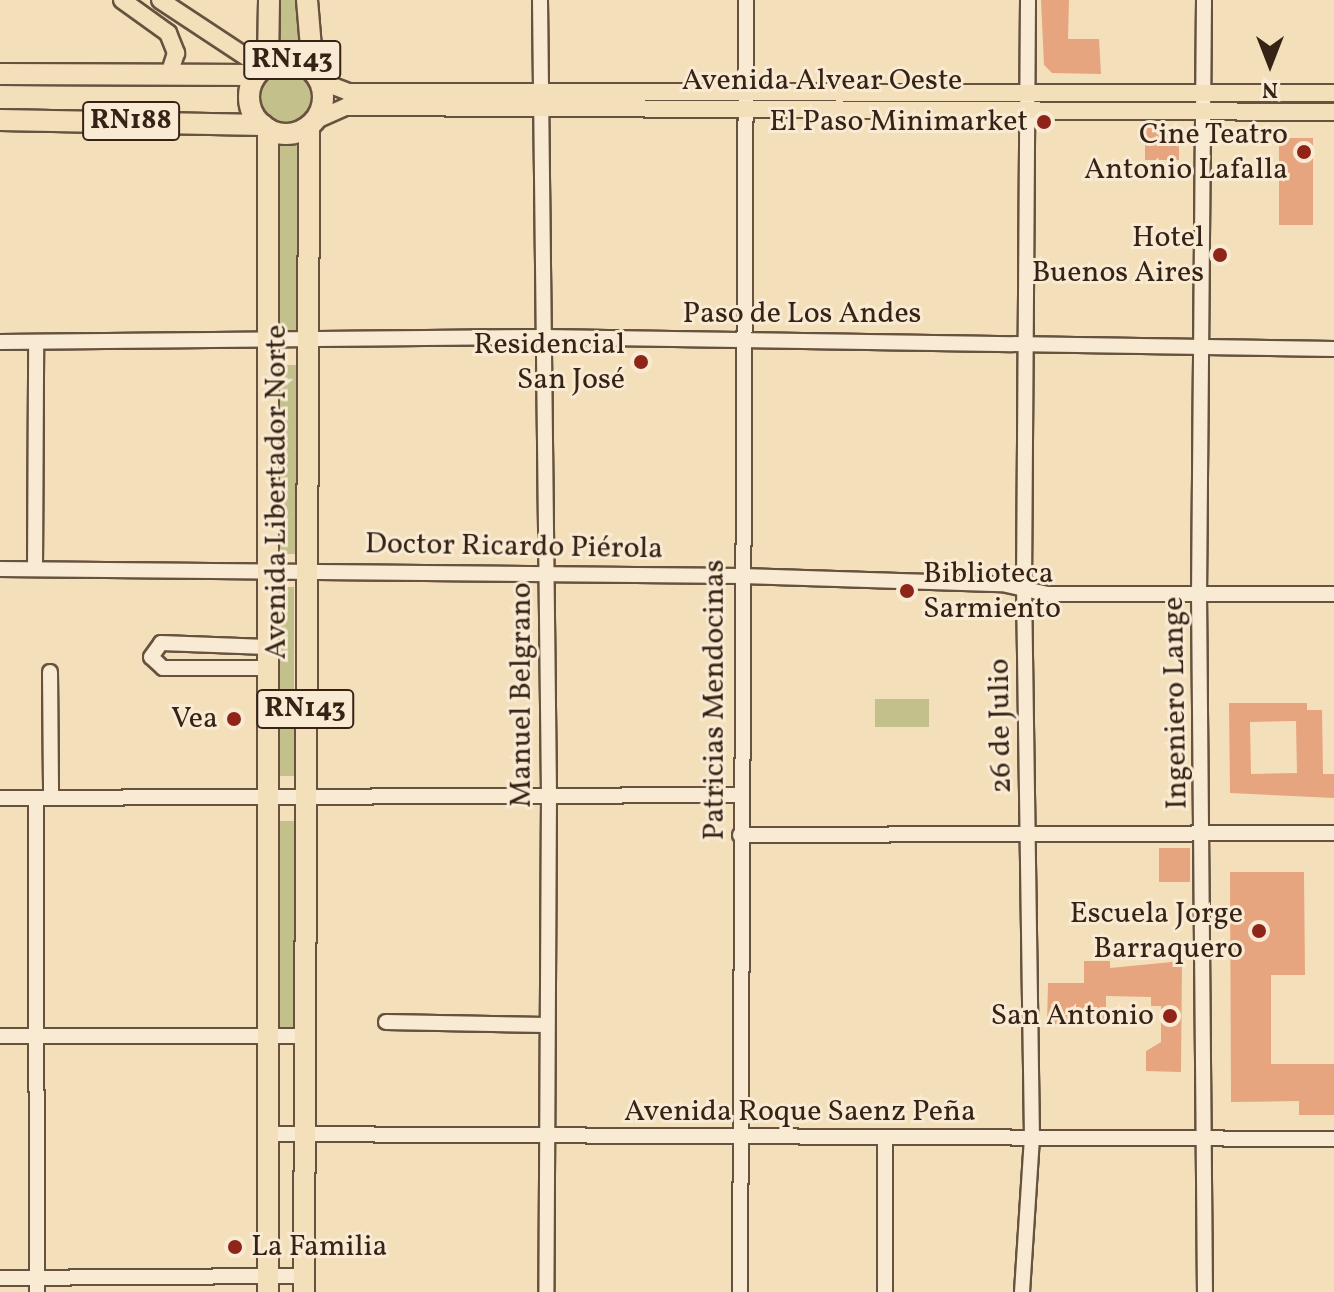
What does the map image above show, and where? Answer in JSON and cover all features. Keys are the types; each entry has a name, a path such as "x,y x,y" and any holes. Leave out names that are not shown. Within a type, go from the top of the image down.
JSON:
{"highway":[{"name":"RN143","path":"269,0 262,69 250,105 265,127 292,133 312,124 316,76 307,0"},
{"name":"RN143","path":"262,69 292,60 316,76"},
{"name":"RN188","path":"0,74 169,75 262,69"},
{"name":"RN188","path":"0,120 265,127"},
{"name":"Avenida Libertador Norte","path":"304,1284 306,569 312,124"},
{"name":"Avenida Libertador Norte","path":"265,127 269,340 266,794 268,1284"}],"main road":[{"path":"122,0 168,33 176,53 169,75"},
{"path":"160,0 262,69"},
{"name":"Avenida Alvear Oeste","path":"316,76 348,92 540,91 744,100 1026,101 1202,93 1334,93"},
{"name":"Avenida Alvear Oeste","path":"312,124 346,107 541,109 744,100"},
{"name":"Avenida Alvear Oeste","path":"1026,101 1202,112 1334,112"}],"street":[{"name":"Manuel Belgrano","path":"540,0 548,574 549,795 544,1137 546,1292"},
{"name":"Patricias Mendocinas","path":"740,1292 741,341 746,0"},
{"name":"26 de Julio","path":"1022,1292 1032,1138 1024,588 1028,0"},
{"name":"Ingeniero Lange","path":"1204,0 1199,593 1204,832 1205,1292"},
{"name":"Paso de Los Andes","path":"0,342 543,337 1028,341 1334,349"},
{"path":"35,569 36,342"},
{"name":"Doctor Ricardo Piérola","path":"0,569 306,569 742,576 1024,588 1334,594"},
{"path":"161,643 267,658 163,668 151,657 161,643"},
{"path":"37,1285 43,798 50,672"},
{"path":"0,798 266,794 740,795"},
{"path":"740,835 1334,833"},
{"path":"386,1022 546,1025"},
{"path":"0,1036 306,1036"},
{"name":"Avenida Roque Saenz Peña","path":"266,1134 1334,1139"},
{"path":"885,1138 885,1292"},
{"path":"0,1278 37,1285 304,1284"}],"shaded area":[{"path":"278,0 298,0 298,54 278,54"},
{"path":"285,70 304,78 312,97 304,116 285,124 266,116 258,97 266,78"},
{"path":"278,146 298,146 298,335 278,335"},
{"path":"277,365 297,365 297,554 277,554"},
{"path":"274,587 294,587 294,776 274,776"},
{"path":"875,699 929,699 929,727 875,727"},
{"path":"276,821 297,821 297,1027 276,1027"}],"building":[{"path":"1041,0 1069,0 1068,39 1099,39 1101,74 1052,73 1044,65"},
{"path":"1145,128 1179,128 1179,160 1145,160"},
{"path":"1279,138 1313,138 1313,225 1279,225"},
{"path":"1229,703 1307,703 1307,710 1322,710 1323,774 1334,774 1334,798 1230,793","holes":["1296,721 1297,773 1251,774 1250,722"]},
{"path":"1159,848 1190,848 1190,882 1159,882"},
{"path":"1230,872 1304,872 1305,975 1271,975 1271,1064 1334,1064 1334,1115 1299,1115 1299,1101 1231,1102"},
{"path":"1084,961 1110,961 1110,968 1182,961 1181,1072 1146,1071 1146,1051 1161,1042 1161,1006 1151,1006 1151,997 1106,996 1106,1024 1047,1024 1048,983 1084,983"}],"place":[{"name":"El Paso Minimarket","path":"1044,122"},
{"name":"Cine Teatro Antonio Lafalla","path":"1304,152"},
{"name":"Hotel Buenos Aires","path":"1220,255"},
{"name":"Residencial San José","path":"641,362"},
{"name":"Biblioteca Sarmiento","path":"907,591"},
{"name":"Vea","path":"234,719"},
{"name":"Escuela Jorge Barraquero","path":"1259,931"},
{"name":"San Antonio","path":"1170,1016"},
{"name":"La Familia","path":"235,1247"}]}
